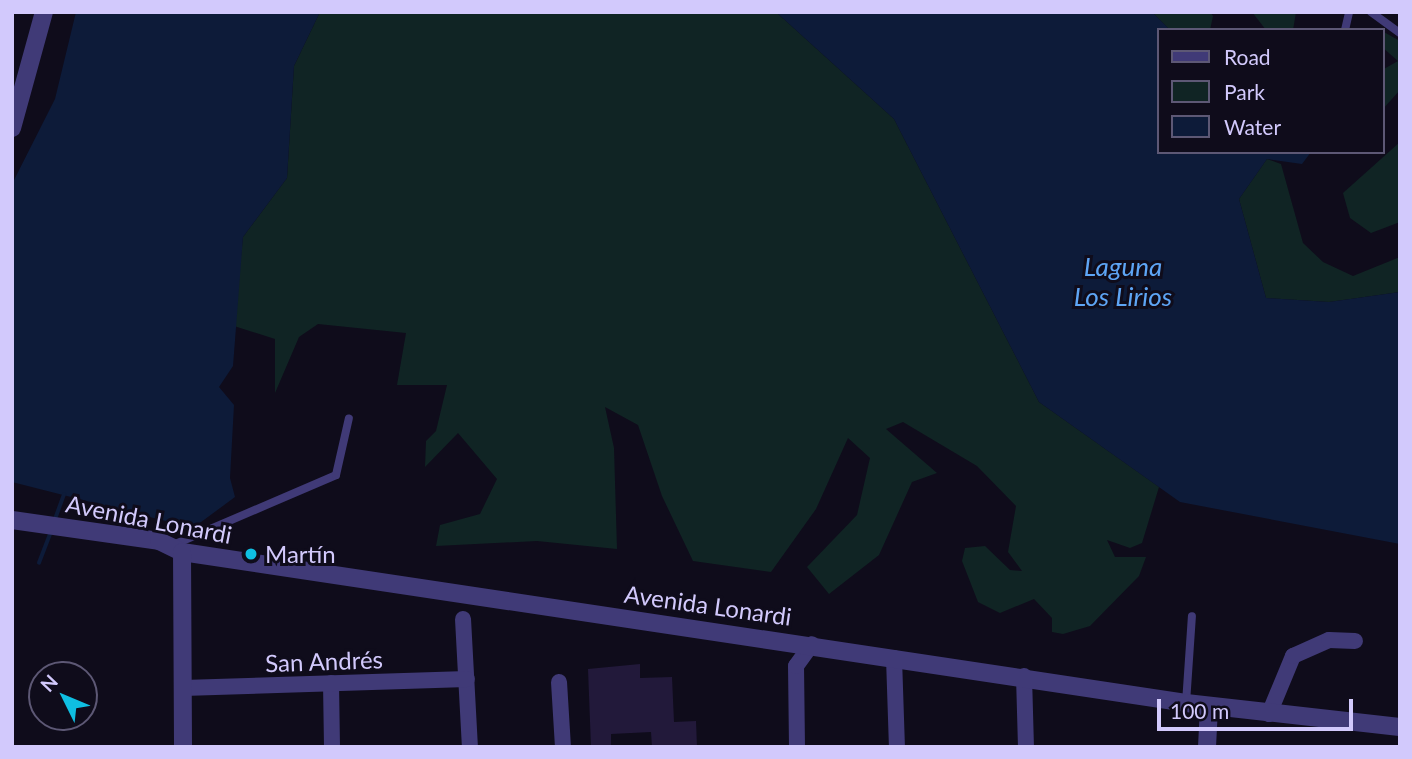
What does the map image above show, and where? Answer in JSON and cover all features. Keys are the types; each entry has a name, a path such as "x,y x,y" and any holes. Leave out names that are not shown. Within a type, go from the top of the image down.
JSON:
{"street":[{"path":"12,128 44,12"},
{"name":"Avenida Lonardi","path":"12,520 178,549 1024,676 1209,707 1400,727"},
{"path":"178,549 183,747"},
{"path":"463,619 470,747"},
{"path":"1269,713 1293,656 1329,640 1355,641"},
{"path":"797,747 796,666 812,644"},
{"path":"894,658 897,747"},
{"path":"1024,676 1026,747"},
{"name":"San Andrés","path":"183,688 467,679"},
{"path":"559,682 562,747"},
{"path":"331,683 332,747"},
{"path":"1207,747 1209,707"}],"lane":[{"path":"1371,12 1400,33"},
{"path":"178,549 337,475 349,418"},
{"path":"1186,703 1192,616"}],"green space":[{"path":"320,12 776,12 894,119 1039,402 1159,487 1142,543 1130,548 1107,540 1115,557 1146,557 1139,576 1090,626 1063,634 1052,632 1052,618 1034,599 1000,613 978,602 962,561 965,548 985,546 1010,570 1022,571 1008,552 1016,506 977,466 903,422 886,429 937,473 912,482 879,555 829,594 807,567 857,515 870,458 848,438 816,509 771,572 693,561 662,496 638,425 605,407 614,448 617,549 537,541 436,546 440,525 480,514 497,479 458,433 425,467 426,441 436,431 447,385 397,385 406,333 318,324 299,337 275,393 275,339 234,326 243,237 287,178 294,66"},
{"path":"1152,12 1210,12 1213,16 1210,28 1168,28"},
{"path":"1252,12 1296,12 1293,28 1264,28"},
{"path":"1384,32 1400,41 1400,90 1384,108 1384,69 1398,61 1384,49"},
{"path":"1400,142 1400,222 1371,233 1350,218 1343,193"},
{"path":"1267,159 1281,164 1303,243 1323,262 1353,276 1400,257 1400,292 1329,302 1266,298 1239,199"}],"water":[{"path":"76,12 320,12 294,66 287,178 243,237 233,366 219,387 234,405 230,478 235,497 193,528 12,482 12,184 55,99"},
{"name":"Laguna Los Lirios","path":"776,12 1152,12 1168,28 1156,28 1156,154 1310,154 1302,164 1267,159 1239,199 1266,298 1329,302 1400,292 1400,544 1180,502 1039,402 894,119"}],"building":[{"path":"640,664 640,678 672,677 674,722 696,721 697,747 652,747 651,732 611,734 611,747 591,747 588,669"}],"waterway":[{"path":"54,522 64,495"},
{"path":"39,563 51,532"}],"place":[{"name":"Martín","path":"251,554"}]}
